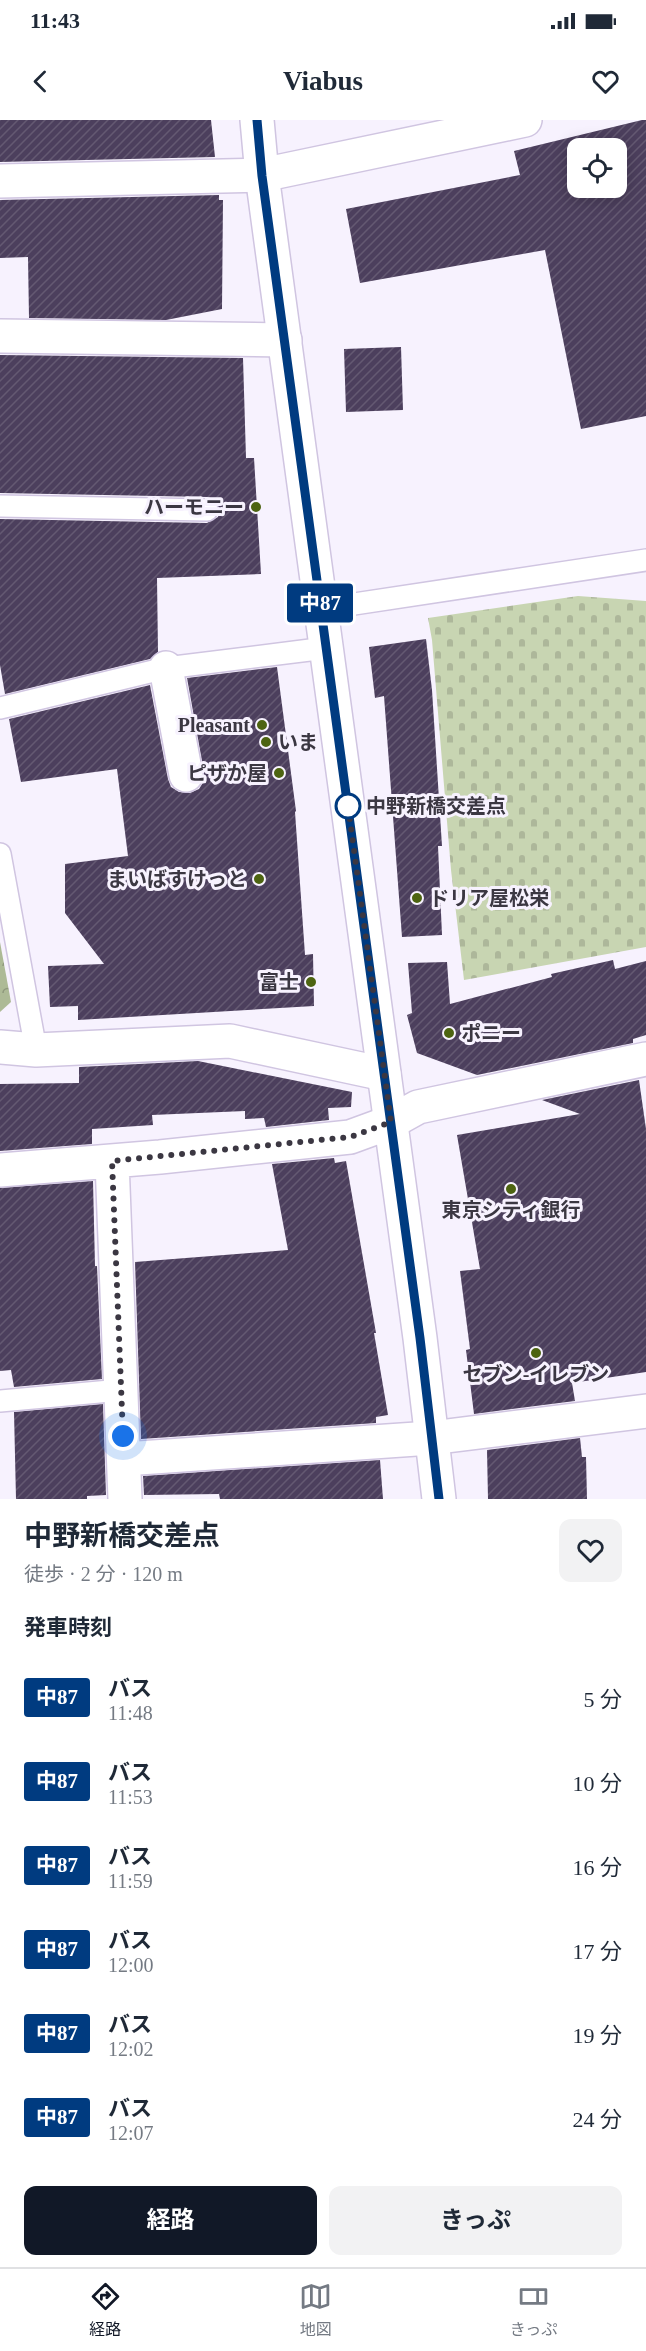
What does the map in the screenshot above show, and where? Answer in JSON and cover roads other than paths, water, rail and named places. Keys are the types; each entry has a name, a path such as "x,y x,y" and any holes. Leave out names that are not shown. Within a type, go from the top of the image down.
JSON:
{"street":[{"path":"257,120 262,176 420,1338 439,1499"},
{"path":"0,181 262,176 525,120"},
{"path":"0,336 285,340"},
{"path":"166,668 186,775"},
{"path":"0,1047 36,1050 230,1041 384,1074"},
{"path":"0,1170 350,1137 391,1122 418,1107 646,1059"},
{"path":"112,1161 125,1499"},
{"path":"124,1459 431,1438 646,1412"}],"lane":[{"path":"0,506 207,510"},
{"path":"321,609 646,561"},
{"path":"0,708 166,668 326,648"},
{"path":"0,854 36,1050"},
{"path":"0,1401 121,1390"}],"place":[{"name":"ハーモニー","path":"256,507"},
{"name":"Pleasant","path":"262,725"},
{"name":"いま","path":"266,742"},
{"name":"ピザか屋","path":"279,773"},
{"name":"中野新橋交差点","path":"348,806"},
{"name":"まいばすけっと","path":"259,879"},
{"name":"ドリア屋松栄","path":"417,898"},
{"name":"富士","path":"311,982"},
{"name":"ポニー","path":"449,1033"},
{"name":"東京シティ銀行","path":"511,1189"},
{"name":"セブン-イレブン","path":"536,1353"}]}
